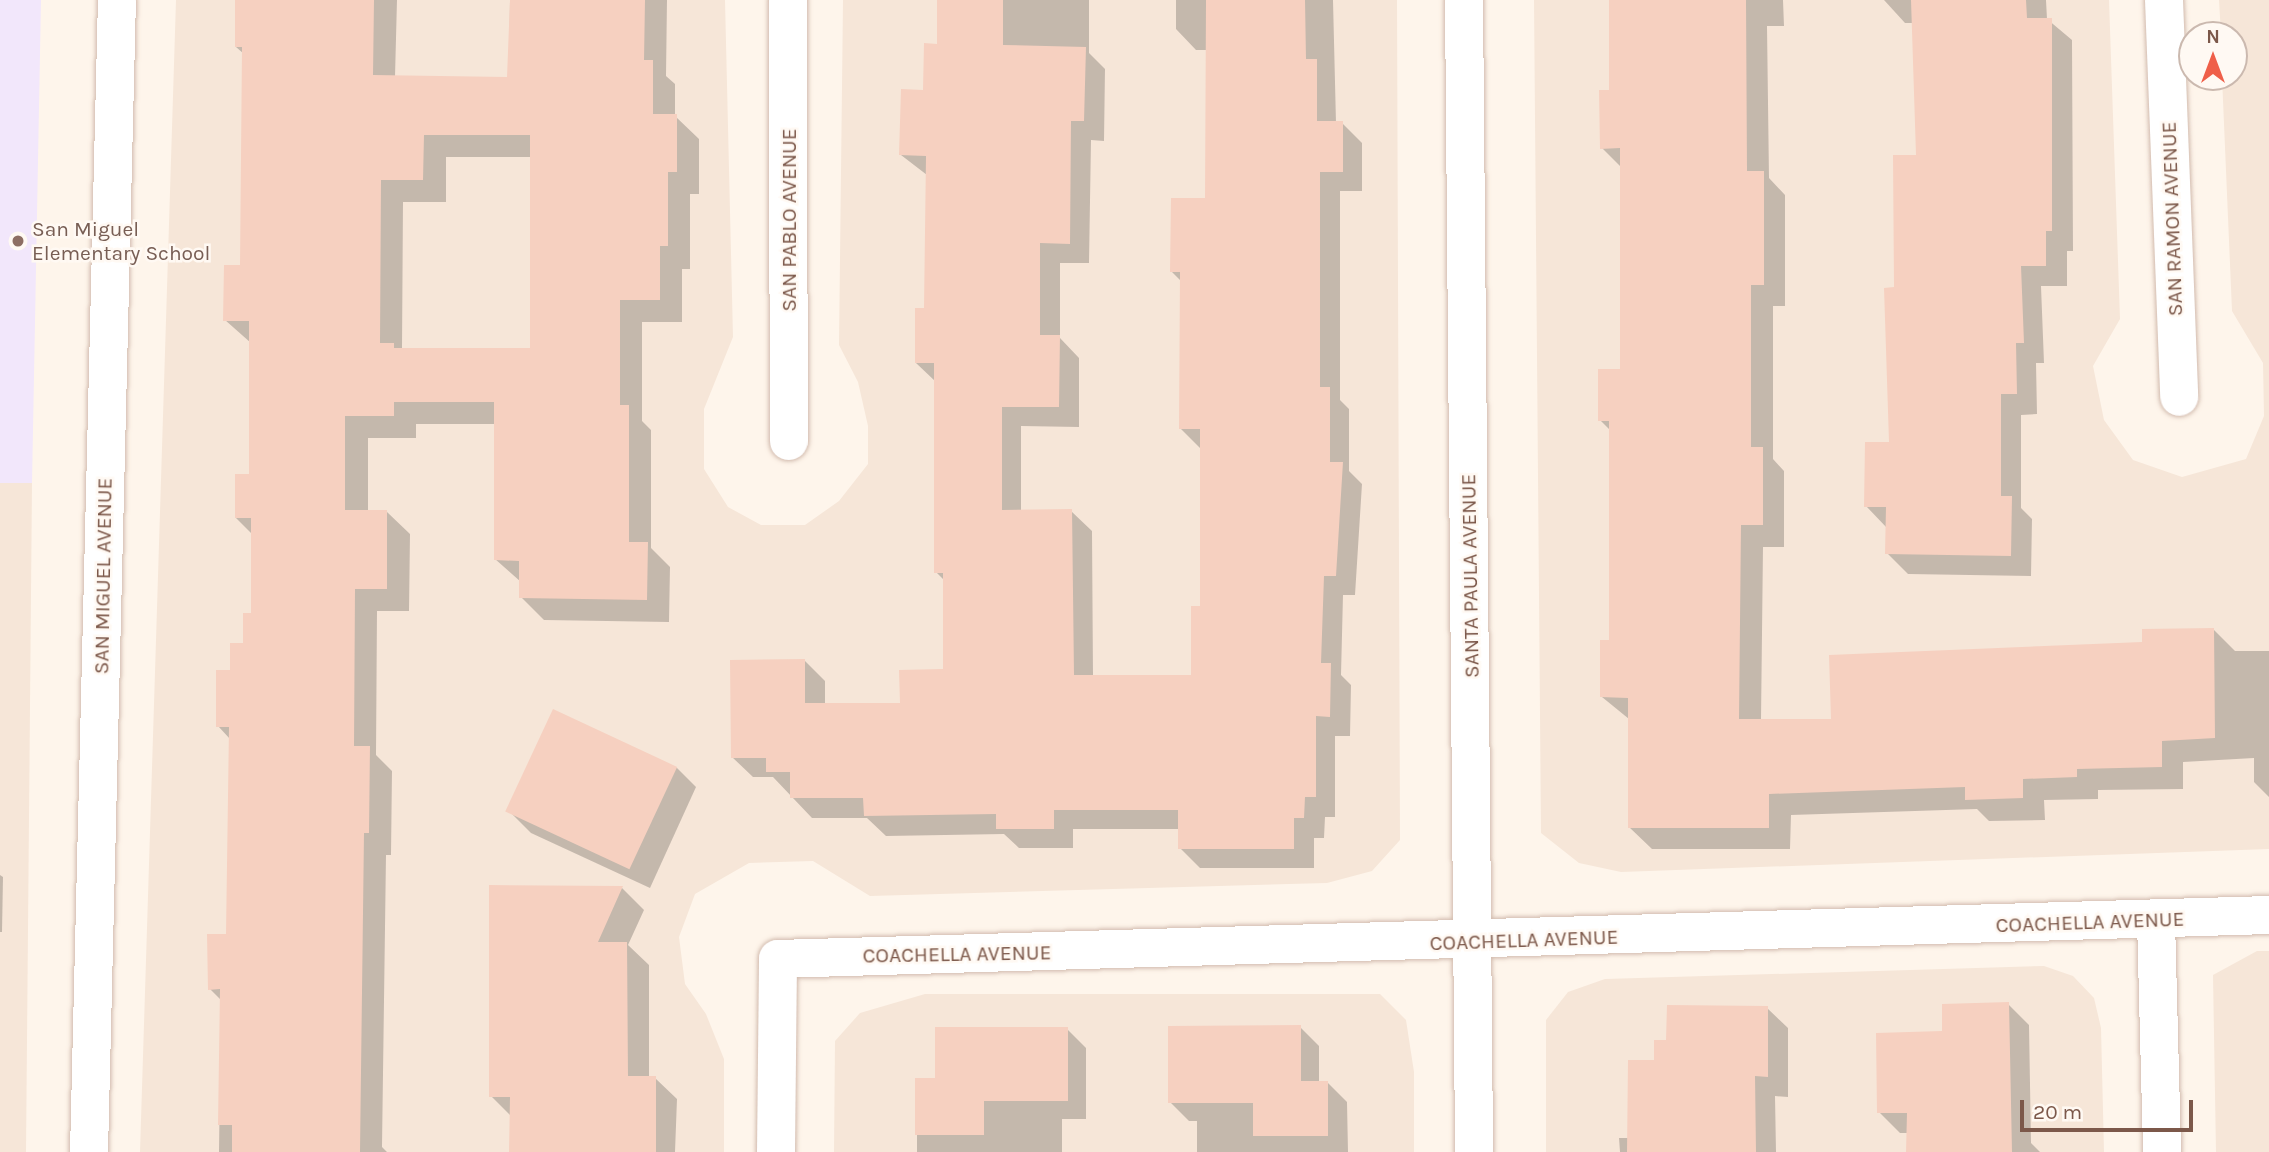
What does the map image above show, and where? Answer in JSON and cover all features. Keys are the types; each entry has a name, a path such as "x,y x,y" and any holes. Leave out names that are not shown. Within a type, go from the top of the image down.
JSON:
{"street":[{"name":"SAN MIGUEL AVENUE","path":"89,1152 117,0"},
{"name":"SAN PABLO AVENUE","path":"788,0 789,441"},
{"name":"SANTA PAULA AVENUE","path":"1464,0 1474,1152"},
{"name":"SAN RAMON AVENUE","path":"2164,0 2179,397"},
{"name":"COACHELLA AVENUE","path":"776,1152 778,959 1473,942 2269,915"},
{"path":"2156,920 2161,1152"}],"shaded area":[{"name":"San Miguel Elementary School","path":"0,0 41,0 32,483 0,483"},
{"path":"176,0 725,0 733,337 704,409 704,469 728,507 761,525 805,525 839,501 868,464 868,426 858,382 839,345 843,0 1397,0 1400,840 1372,871 1327,883 870,896 813,861 749,863 695,894 679,937 685,984 706,1014 724,1059 724,1152 140,1152"},
{"path":"1534,0 2109,0 2120,319 2093,366 2104,420 2133,460 2182,477 2246,459 2264,416 2263,363 2232,311 2223,91 2248,91 2248,21 2220,21 2219,0 2269,0 2269,849 1621,872 1579,863 1541,833"},
{"path":"0,483 32,483 26,1152 0,1152"},
{"path":"2257,951 2269,951 2269,1152 2216,1152 2213,975"},
{"path":"2044,966 2073,976 2094,998 2101,1028 2104,1152 1546,1152 1546,1020 1568,992 1605,979"},
{"path":"925,994 1380,994 1406,1020 1414,1072 1414,1152 834,1152 835,1041 860,1013"}],"building":[{"path":"235,0 374,0 373,75 507,77 510,0 645,0 644,60 653,60 653,114 677,114 677,172 668,172 668,246 660,246 660,300 620,300 620,405 629,405 629,542 648,542 647,600 519,598 519,561 494,560 494,402 394,402 394,416 345,416 345,510 387,510 387,589 355,589 354,746 370,746 369,833 364,833 360,1152 232,1152 232,1125 218,1125 220,989 208,990 207,934 226,934 229,727 216,727 216,670 230,670 230,643 243,643 243,613 251,613 251,518 235,518 235,474 249,474 249,321 223,321 224,265 240,265 242,47 235,47","holes":["424,135 530,135 530,348 394,348 394,343 380,343 381,180 423,180"]},
{"path":"937,0 1003,0 1003,45 1086,47 1084,121 1071,121 1070,244 1040,243 1040,335 1060,335 1059,407 1002,407 1002,510 1072,509 1074,675 1191,675 1191,606 1200,606 1200,429 1179,429 1180,272 1170,272 1171,198 1205,198 1206,0 1305,0 1306,59 1317,59 1317,121 1343,121 1343,172 1320,172 1320,387 1330,387 1330,462 1343,462 1336,576 1324,576 1321,663 1331,663 1330,717 1316,716 1316,797 1305,797 1304,818 1294,818 1294,849 1178,849 1178,810 1054,810 1054,829 996,829 996,814 864,816 863,798 790,798 790,772 766,772 766,758 731,758 730,660 805,659 805,703 900,703 899,670 943,669 943,573 934,573 934,363 915,363 915,308 924,308 926,156 899,155 901,89 923,90 924,43 937,44"},
{"path":"1609,0 1746,0 1747,171 1764,171 1764,285 1751,285 1751,447 1763,447 1763,525 1741,525 1739,719 1831,719 1829,655 2142,642 2142,629 2214,628 2215,738 2162,741 2162,767 2077,769 2077,777 2023,779 2023,798 1965,800 1965,787 1769,794 1769,828 1628,828 1628,698 1600,697 1600,640 1609,640 1609,421 1598,421 1598,369 1620,369 1620,148 1600,149 1599,90 1609,90"},
{"path":"1911,0 2026,0 2027,18 2052,18 2052,231 2046,231 2046,266 2021,266 2024,343 2016,343 2017,394 2001,394 2001,496 2012,496 2011,556 1885,554 1886,507 1864,507 1865,442 1889,442 1884,288 1894,287 1893,155 1916,155"},
{"path":"553,709 677,767 629,869 505,811"},
{"path":"489,885 623,886 598,942 627,942 628,1076 656,1076 656,1152 509,1152 510,1097 489,1097"},
{"path":"2009,1002 2012,1152 1906,1152 1907,1113 1877,1113 1876,1033 1942,1031 1942,1004"},
{"path":"1667,1005 1768,1006 1768,1077 1755,1076 1756,1152 1627,1152 1628,1060 1654,1060 1654,1040 1666,1040"},
{"path":"1301,1025 1301,1081 1328,1081 1328,1136 1253,1136 1253,1103 1168,1103 1168,1026"},
{"path":"935,1027 1068,1027 1068,1101 984,1101 984,1135 915,1135 915,1078 935,1078"}],"place":[{"name":"San Miguel Elementary School","path":"18,241"}]}
